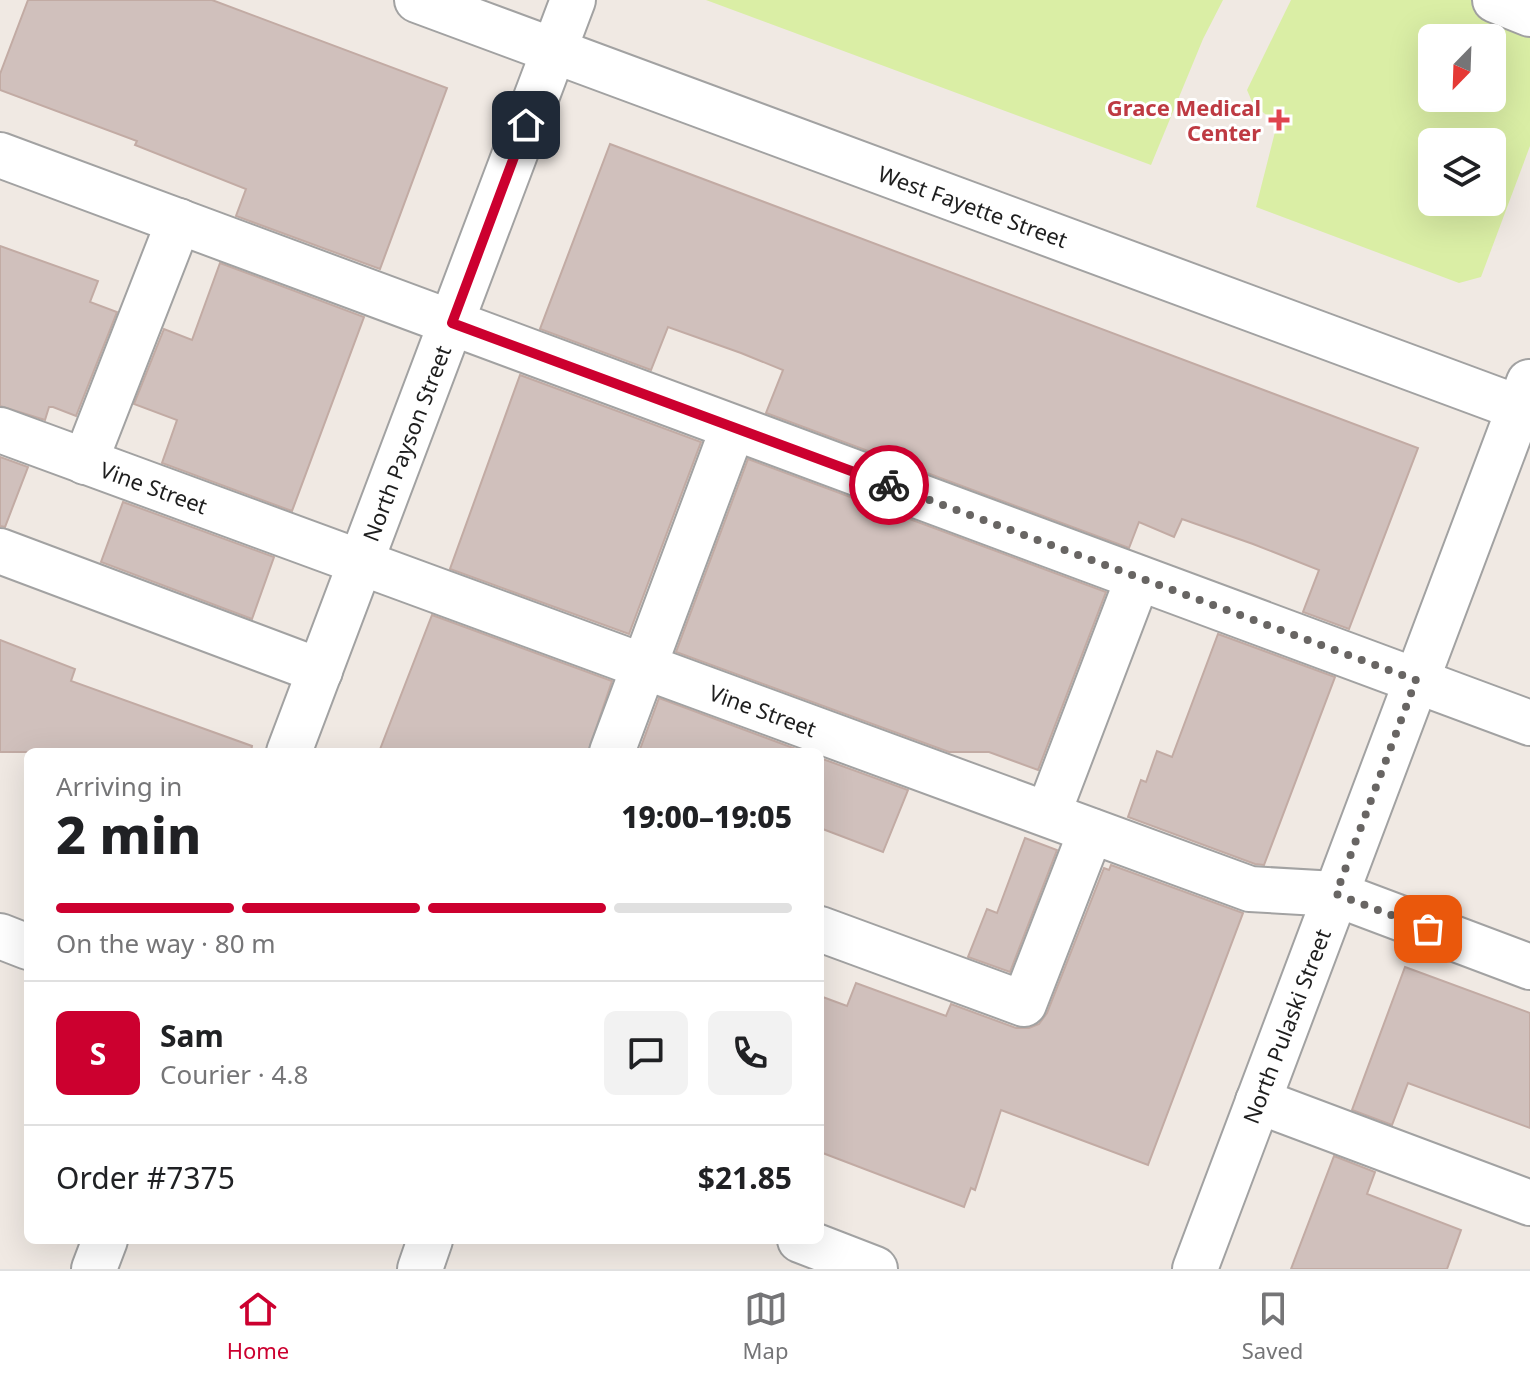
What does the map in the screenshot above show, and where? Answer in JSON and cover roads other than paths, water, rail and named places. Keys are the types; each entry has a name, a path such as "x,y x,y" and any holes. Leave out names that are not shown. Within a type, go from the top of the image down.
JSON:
{"street":[{"name":"West Fayette Street","path":"417,0 554,52 1526,400"},
{"name":"North Payson Street","path":"291,748 573,0"},
{"path":"1495,0 1530,14"},
{"path":"0,155 1530,723"},
{"path":"85,462 179,221"},
{"name":"North Pulaski Street","path":"1195,1269 1416,680 1526,400"},
{"path":"614,748 733,428"},
{"name":"Vine Street","path":"0,430 1250,889 1336,894 1530,967"},
{"path":"0,551 320,671"},
{"path":"1048,814 1138,578"},
{"path":"824,930 1024,1004 1091,831"},
{"path":"0,936 24,945"},
{"path":"1258,1101 1530,1203"},
{"path":"94,1269 103,1244"},
{"path":"420,1269 429,1244"},
{"path":"810,1244 875,1269"}],"place":[{"name":"Grace Medical Center","path":"1279,120"}]}
